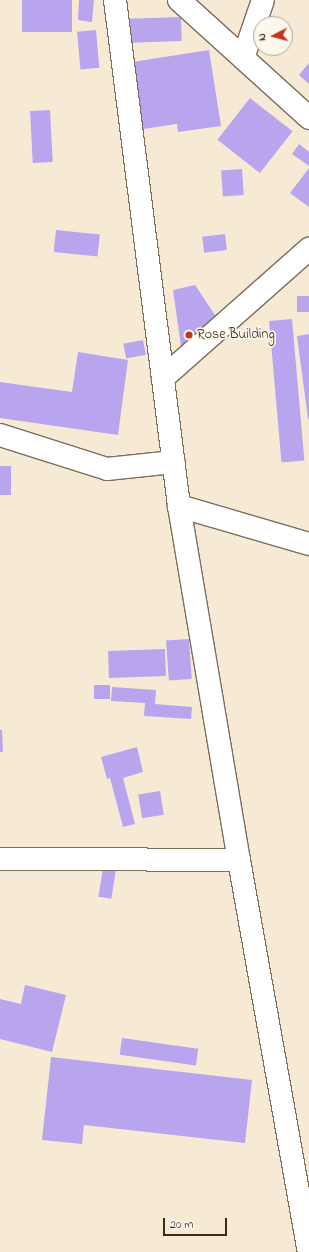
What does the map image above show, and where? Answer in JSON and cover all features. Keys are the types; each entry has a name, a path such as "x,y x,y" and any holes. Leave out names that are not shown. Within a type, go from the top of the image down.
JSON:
{"street":[{"path":"115,0 179,506 239,860 309,1252"},
{"path":"179,0 309,118"},
{"path":"243,58 263,0"},
{"path":"163,378 309,249"},
{"path":"0,435 107,469 174,462"},
{"path":"179,506 309,544"},
{"path":"0,859 239,860"}],"building":[{"path":"22,0 72,0 72,32 22,32"},
{"path":"79,0 94,0 92,22 78,20"},
{"path":"181,17 182,41 130,43 129,19"},
{"path":"96,30 99,68 80,70 77,32"},
{"path":"209,50 221,126 178,132 177,124 143,129 132,62"},
{"path":"309,63 309,84 299,75"},
{"path":"250,98 293,131 260,173 217,140"},
{"path":"50,110 53,162 33,163 30,111"},
{"path":"299,144 309,152 309,166 292,154"},
{"path":"309,168 309,207 290,193"},
{"path":"242,169 244,195 223,196 221,170"},
{"path":"56,230 100,235 97,256 54,252"},
{"path":"225,234 227,250 204,253 202,237"},
{"name":"Rose Building","path":"195,285 217,318 182,353 173,290"},
{"path":"297,296 309,296 309,312 297,312"},
{"path":"292,319 304,460 281,462 269,321"},
{"path":"309,334 309,419 308,419 297,336"},
{"path":"143,340 146,355 126,359 123,344"},
{"path":"78,352 128,360 118,435 0,418 0,382 72,392"},
{"path":"0,466 11,466 11,495 0,495"},
{"path":"189,639 192,679 169,681 166,641"},
{"path":"165,649 166,676 109,678 108,651"},
{"path":"94,685 110,685 110,699 94,699"},
{"path":"112,687 156,690 155,704 192,707 191,719 144,716 145,703 111,701"},
{"path":"0,730 2,730 3,752 0,752"},
{"path":"137,747 143,772 123,778 135,824 123,827 110,778 107,779 101,757"},
{"path":"160,791 164,815 142,818 138,794"},
{"path":"103,868 116,870 111,899 98,897"},
{"path":"25,985 66,995 52,1052 0,1039 0,999 21,1004"},
{"path":"122,1038 198,1049 196,1066 120,1055"},
{"path":"51,1057 252,1080 245,1143 84,1125 82,1144 42,1140"}],"place":[{"name":"Rose Building","path":"189,335"}]}
